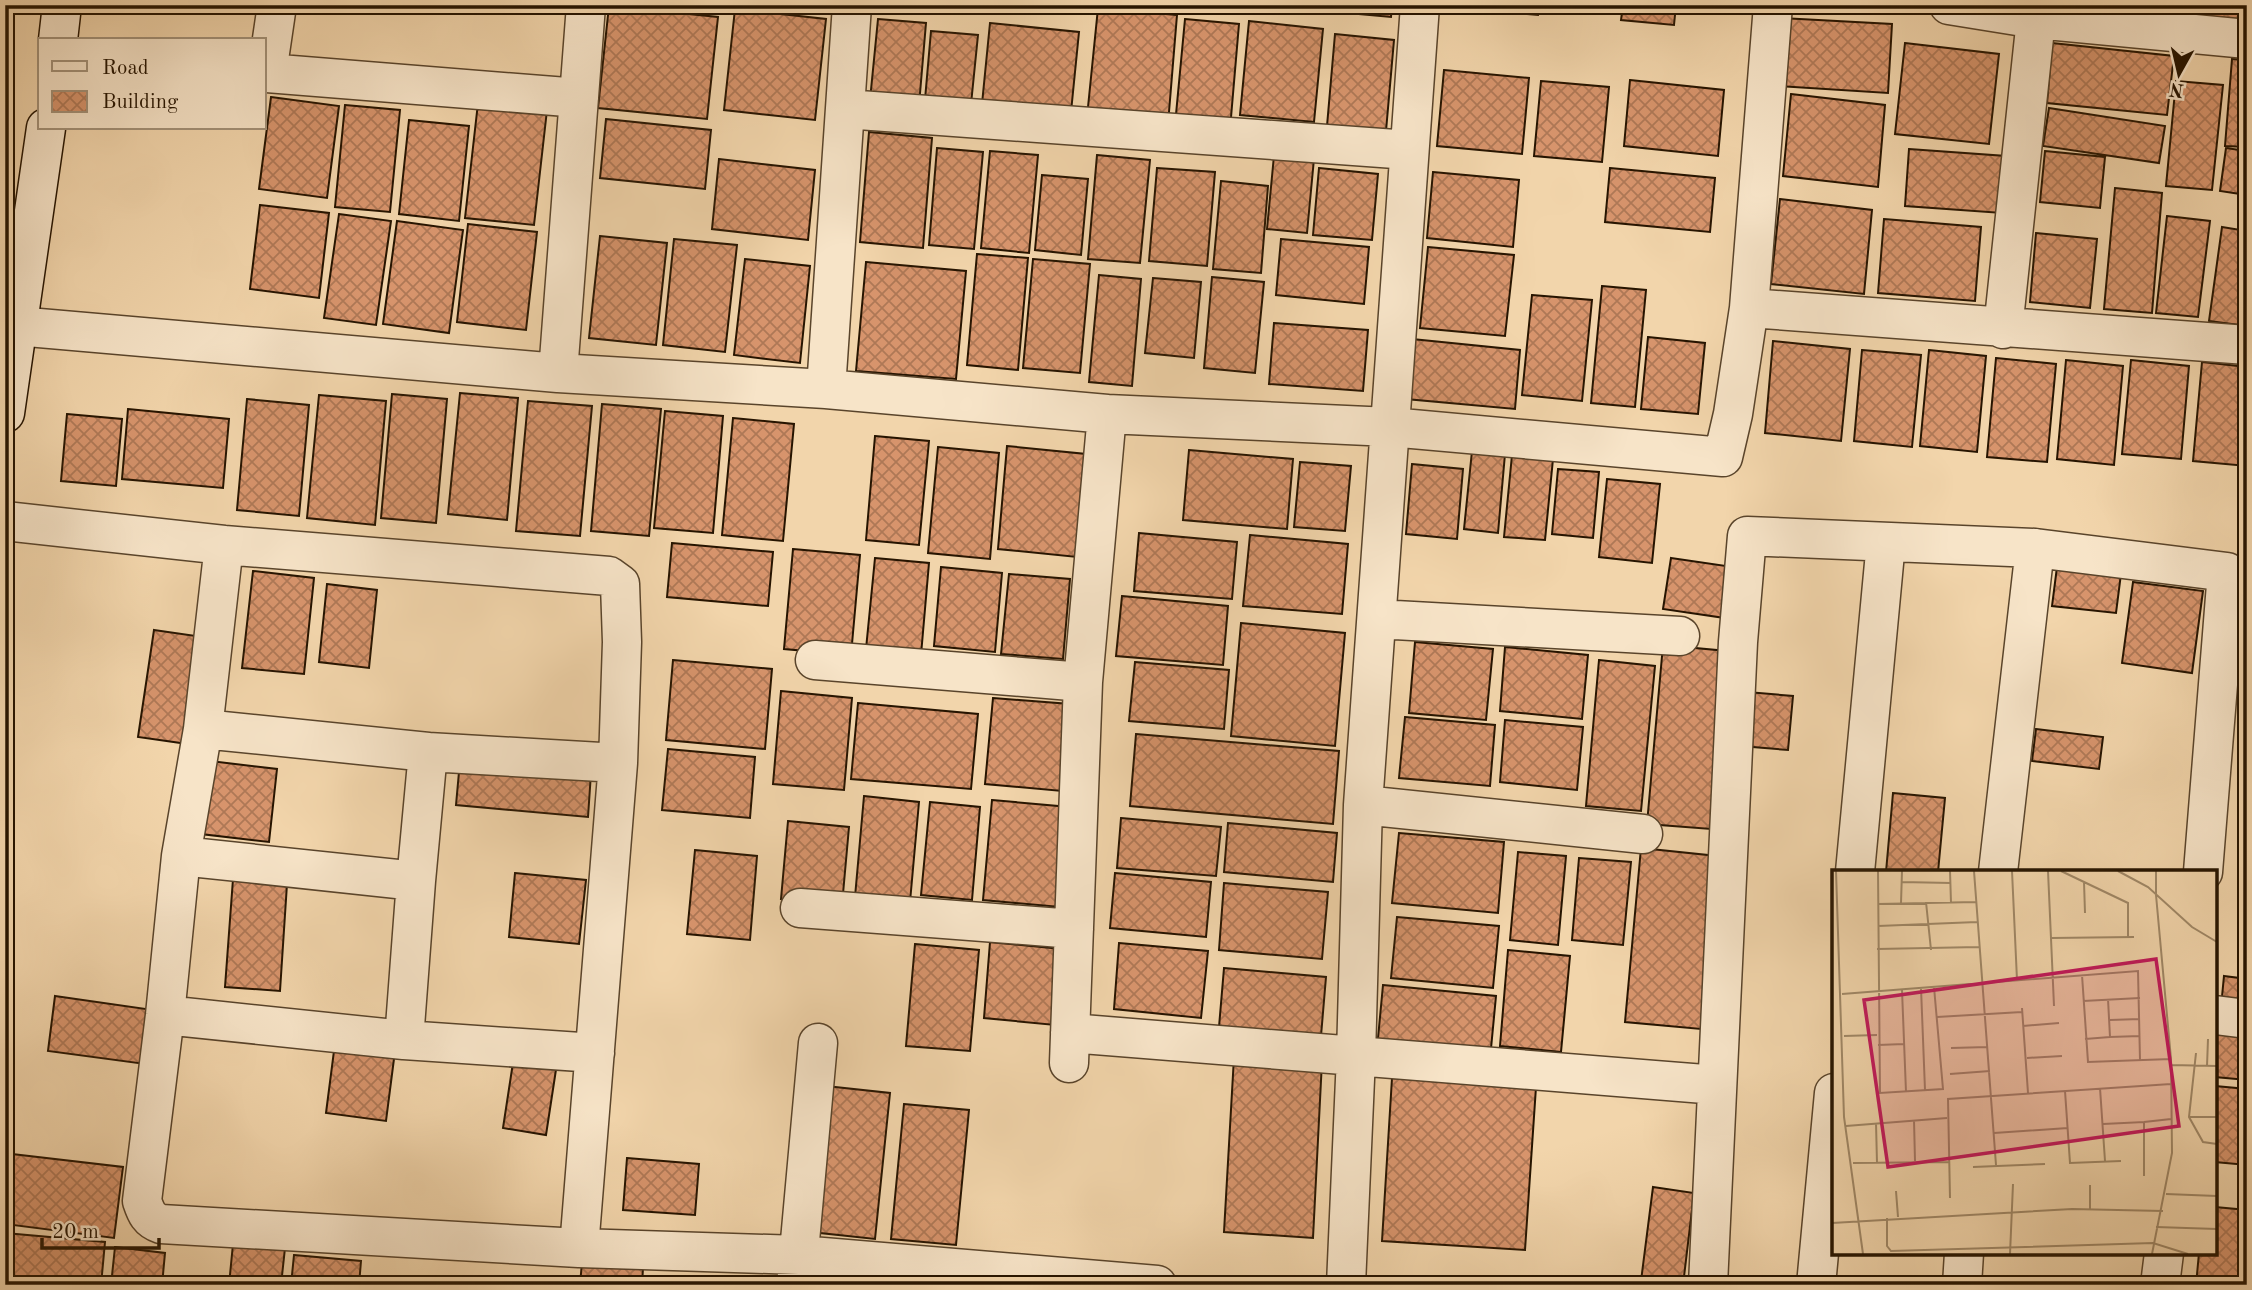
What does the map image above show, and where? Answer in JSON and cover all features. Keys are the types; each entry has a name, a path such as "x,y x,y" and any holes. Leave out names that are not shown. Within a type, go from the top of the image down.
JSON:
{"street":[{"path":"58,38 62,5"},
{"path":"276,5 266,73 579,98"},
{"path":"558,373 586,5"},
{"path":"826,389 852,5"},
{"path":"1346,1285 1363,805 1420,5"},
{"path":"16,326 558,373 826,389 1107,414 1390,427 1723,457 1733,414 1749,308 1773,5"},
{"path":"1949,5 2036,19 2247,39"},
{"path":"2003,329 2036,19"},
{"path":"845,109 1409,150"},
{"path":"5,413 46,130"},
{"path":"1749,308 2003,329 2247,345"},
{"path":"1107,414 1083,682 1070,1048 1356,1056 1717,1085"},
{"path":"5,522 224,545 609,576 620,584 622,642 618,763 579,1248"},
{"path":"1708,1285 1738,642 1747,536 2035,548 2227,572 2203,870"},
{"path":"1855,870 1886,542"},
{"path":"224,545 203,729 181,856 142,1201 152,1221 175,1225 579,1248 797,1270 1157,1285"},
{"path":"1998,870 2035,548"},
{"path":"1377,619 1681,636"},
{"path":"815,660 1083,682"},
{"path":"203,729 428,752 618,763"},
{"path":"404,1040 428,752"},
{"path":"1363,805 1643,834"},
{"path":"181,856 416,881"},
{"path":"800,908 1074,929"},
{"path":"165,1015 404,1040 595,1053"},
{"path":"2217,1015 2247,1019"},
{"path":"797,1270 818,1043"},
{"path":"1816,1285 1832,1114"},
{"path":"1962,1285 1964,1255"},
{"path":"2160,1285 2164,1255"}],"building":[{"path":"940,5 997,5 997,10"},
{"path":"1275,5 1320,5 1319,12 1274,8"},
{"path":"1327,5 1392,5 1391,17 1326,11"},
{"path":"1491,5 1539,5 1538,15 1515,13 1516,8"},
{"path":"1623,5 1676,5 1674,25 1621,20"},
{"path":"1740,5 1740,12 1687,7"},
{"path":"2212,5 2247,5 2247,23 2211,18"},
{"path":"609,6 718,17 707,119 598,108"},
{"path":"1098,8 1177,15 1168,124 1087,117"},
{"path":"735,9 826,19 815,120 724,110"},
{"path":"1781,18 1892,24 1888,93 1777,86"},
{"path":"878,19 926,23 919,105 870,100"},
{"path":"1185,19 1239,24 1230,129 1175,125"},
{"path":"1249,21 1323,29 1314,122 1240,115"},
{"path":"990,23 1079,32 1071,112 982,104"},
{"path":"931,31 978,35 970,114 924,111"},
{"path":"1335,34 1394,40 1386,131 1327,126"},
{"path":"1905,43 1999,54 1989,144 1895,134"},
{"path":"2052,43 2174,56 2167,115 2047,103"},
{"path":"2232,59 2247,60 2247,147 2225,146"},
{"path":"1444,70 1529,78 1522,154 1437,146"},
{"path":"1630,80 1724,90 1718,156 1624,146"},
{"path":"1541,81 1609,87 1602,162 1534,156"},
{"path":"2176,81 2223,85 2212,190 2166,186"},
{"path":"1791,94 1885,105 1878,187 1783,176"},
{"path":"271,97 339,106 327,198 259,189"},
{"path":"478,103 547,110 534,225 465,218"},
{"path":"345,105 400,110 390,212 335,207"},
{"path":"2049,108 2165,126 2159,163 2043,146"},
{"path":"606,119 711,130 705,189 600,178"},
{"path":"409,120 469,126 459,221 399,214"},
{"path":"869,132 932,138 923,248 860,242"},
{"path":"1275,145 1315,148 1307,233 1267,229"},
{"path":"937,148 983,152 974,249 929,245"},
{"path":"2226,148 2247,151 2247,195 2220,191"},
{"path":"1909,149 2006,156 2002,213 1905,206"},
{"path":"990,151 1038,155 1029,253 981,248"},
{"path":"2045,151 2105,157 2100,208 2040,202"},
{"path":"1097,155 1150,160 1140,263 1088,259"},
{"path":"719,159 815,170 808,240 712,229"},
{"path":"1157,168 1215,172 1207,266 1149,261"},
{"path":"1319,168 1378,174 1372,240 1313,235"},
{"path":"1610,168 1715,178 1710,232 1605,222"},
{"path":"1433,172 1519,180 1513,247 1427,238"},
{"path":"1042,175 1088,179 1081,255 1035,250"},
{"path":"1221,181 1268,186 1261,273 1213,269"},
{"path":"2115,188 2162,193 2152,313 2104,309"},
{"path":"1780,199 1872,210 1864,294 1771,284"},
{"path":"260,205 329,213 319,298 250,289"},
{"path":"339,214 391,221 376,325 324,318"},
{"path":"2167,216 2210,221 2198,317 2156,313"},
{"path":"1884,219 1981,227 1975,301 1878,293"},
{"path":"397,221 463,230 449,333 383,324"},
{"path":"468,224 537,232 526,330 457,322"},
{"path":"2222,227 2247,231 2247,326 2209,321"},
{"path":"2036,233 2097,239 2090,308 2030,302"},
{"path":"600,236 667,243 656,345 589,338"},
{"path":"674,239 737,245 725,352 663,345"},
{"path":"1281,239 1369,247 1364,304 1276,295"},
{"path":"1428,247 1514,255 1505,336 1420,328"},
{"path":"977,254 1028,258 1018,370 967,365"},
{"path":"745,259 810,266 800,363 734,355"},
{"path":"1033,259 1090,264 1080,373 1023,368"},
{"path":"866,262 966,271 956,379 856,371"},
{"path":"1099,275 1141,279 1132,386 1089,382"},
{"path":"1212,277 1264,282 1255,373 1204,368"},
{"path":"1153,278 1201,282 1194,358 1145,353"},
{"path":"1602,286 1646,290 1635,407 1591,403"},
{"path":"1532,295 1592,300 1582,401 1522,395"},
{"path":"1274,323 1368,330 1363,391 1269,384"},
{"path":"1648,337 1705,343 1698,414 1641,409"},
{"path":"1412,339 1520,350 1515,409 1406,399"},
{"path":"1773,341 1850,349 1841,441 1765,433"},
{"path":"1862,350 1921,355 1912,447 1854,441"},
{"path":"1929,350 1986,356 1977,452 1920,446"},
{"path":"1996,358 2056,364 2047,462 1987,457"},
{"path":"2066,360 2123,366 2114,465 2057,459"},
{"path":"2131,360 2189,366 2181,459 2122,454"},
{"path":"2202,362 2247,367 2247,466 2193,461"},
{"path":"460,393 518,398 507,520 448,514"},
{"path":"392,394 447,399 436,523 381,518"},
{"path":"319,395 386,401 375,525 307,518"},
{"path":"247,399 309,405 299,516 237,510"},
{"path":"528,401 592,406 580,536 516,531"},
{"path":"602,404 661,409 649,536 591,531"},
{"path":"128,409 229,419 223,488 122,479"},
{"path":"665,411 723,416 713,533 654,528"},
{"path":"67,414 122,419 116,486 61,481"},
{"path":"733,418 794,424 783,541 722,535"},
{"path":"875,436 929,441 919,545 866,540"},
{"path":"1007,446 1086,454 1077,557 998,549"},
{"path":"938,447 999,453 990,559 928,553"},
{"path":"1189,450 1293,459 1287,529 1183,520"},
{"path":"1472,451 1505,454 1498,533 1464,529"},
{"path":"1512,455 1553,459 1545,540 1504,537"},
{"path":"1300,462 1351,466 1345,531 1294,527"},
{"path":"1412,464 1463,469 1457,539 1406,534"},
{"path":"1558,469 1599,472 1593,538 1552,534"},
{"path":"1607,479 1660,484 1652,563 1599,557"},
{"path":"1139,533 1237,542 1232,599 1134,591"},
{"path":"1250,535 1348,544 1342,614 1243,606"},
{"path":"672,543 773,552 768,606 667,597"},
{"path":"793,549 860,555 851,655 784,649"},
{"path":"875,558 929,563 921,655 866,649"},
{"path":"1671,558 1733,567 1725,618 1663,609"},
{"path":"2058,559 2122,566 2116,613 2052,606"},
{"path":"941,567 1002,573 995,652 934,646"},
{"path":"253,571 314,578 304,674 242,668"},
{"path":"1009,574 1070,579 1063,659 1001,654"},
{"path":"2133,582 2203,591 2192,673 2122,663"},
{"path":"327,584 377,590 369,668 319,662"},
{"path":"1122,596 1228,606 1223,665 1116,656"},
{"path":"1241,623 1345,633 1335,746 1231,736"},
{"path":"154,630 210,638 195,745 138,737"},
{"path":"1415,642 1493,649 1486,720 1409,713"},
{"path":"1663,645 1727,651 1711,829 1647,824"},
{"path":"1505,647 1588,655 1582,719 1500,711"},
{"path":"673,660 772,669 765,749 666,740"},
{"path":"1599,660 1655,666 1641,811 1586,806"},
{"path":"1135,662 1229,670 1224,729 1129,721"},
{"path":"781,691 852,698 844,790 773,784"},
{"path":"1747,692 1793,696 1788,750 1741,746"},
{"path":"993,698 1070,704 1062,791 985,784"},
{"path":"858,703 978,714 971,789 851,779"},
{"path":"1405,717 1495,725 1490,786 1399,778"},
{"path":"1505,720 1583,727 1577,790 1500,782"},
{"path":"2036,729 2103,737 2099,769 2032,761"},
{"path":"1136,734 1339,751 1333,824 1130,806"},
{"path":"668,749 755,757 750,818 662,810"},
{"path":"210,761 277,769 269,842 201,834"},
{"path":"460,761 591,773 588,817 456,805"},
{"path":"1893,793 1945,798 1938,870 1886,870"},
{"path":"864,796 919,802 910,902 855,897"},
{"path":"992,800 1069,807 1060,907 983,900"},
{"path":"930,802 980,807 972,900 921,895"},
{"path":"2247,807 2247,875 2240,875"},
{"path":"1121,818 1221,827 1216,876 1117,868"},
{"path":"788,821 849,827 842,905 781,899"},
{"path":"1228,823 1337,833 1333,882 1224,872"},
{"path":"1399,833 1504,842 1498,913 1392,903"},
{"path":"1641,848 1717,856 1701,1029 1625,1022"},
{"path":"695,850 757,856 750,940 687,934"},
{"path":"1518,852 1566,856 1558,945 1510,940"},
{"path":"1579,858 1631,862 1623,945 1572,940"},
{"path":"515,873 586,880 579,944 509,937"},
{"path":"1115,873 1211,882 1206,937 1110,928"},
{"path":"233,879 287,884 280,991 225,987"},
{"path":"1224,883 1328,892 1322,959 1219,950"},
{"path":"1397,917 1499,926 1493,988 1391,978"},
{"path":"990,942 1062,949 1055,1025 984,1018"},
{"path":"1119,943 1208,951 1201,1018 1114,1009"},
{"path":"915,944 979,950 970,1051 906,1046"},
{"path":"1508,950 1570,956 1561,1052 1500,1046"},
{"path":"1224,968 1326,977 1321,1036 1219,1027"},
{"path":"2224,976 2247,979 2247,1009 2221,1007"},
{"path":"1383,985 1496,996 1490,1059 1377,1049"},
{"path":"55,996 153,1010 145,1064 48,1051"},
{"path":"2217,1021 2247,1024 2247,1080 2217,1077"},
{"path":"335,1043 395,1051 386,1121 326,1113"},
{"path":"514,1056 557,1063 546,1135 503,1128"},
{"path":"1234,1057 1322,1061 1313,1238 1224,1232"},
{"path":"1392,1078 1536,1087 1525,1250 1382,1241"},
{"path":"826,1086 890,1093 875,1239 811,1232"},
{"path":"2217,1086 2247,1089 2247,1165 2217,1162"},
{"path":"904,1104 969,1110 956,1245 891,1239"},
{"path":"12,1154 123,1167 114,1238 5,1224"},
{"path":"627,1158 699,1164 695,1215 623,1210"},
{"path":"1653,1187 1694,1193 1683,1285 1641,1281"},
{"path":"2217,1207 2247,1210 2247,1285 2196,1285 2199,1255 2217,1255"},
{"path":"5,1233 105,1242 101,1285 5,1285"},
{"path":"233,1244 285,1248 281,1285 229,1285"},
{"path":"115,1247 165,1253 162,1285 111,1285"},
{"path":"294,1255 361,1261 359,1285 291,1285"},
{"path":"582,1262 643,1268 642,1285 580,1285"},
{"path":"170,1278 227,1284 227,1285 170,1285"}]}
